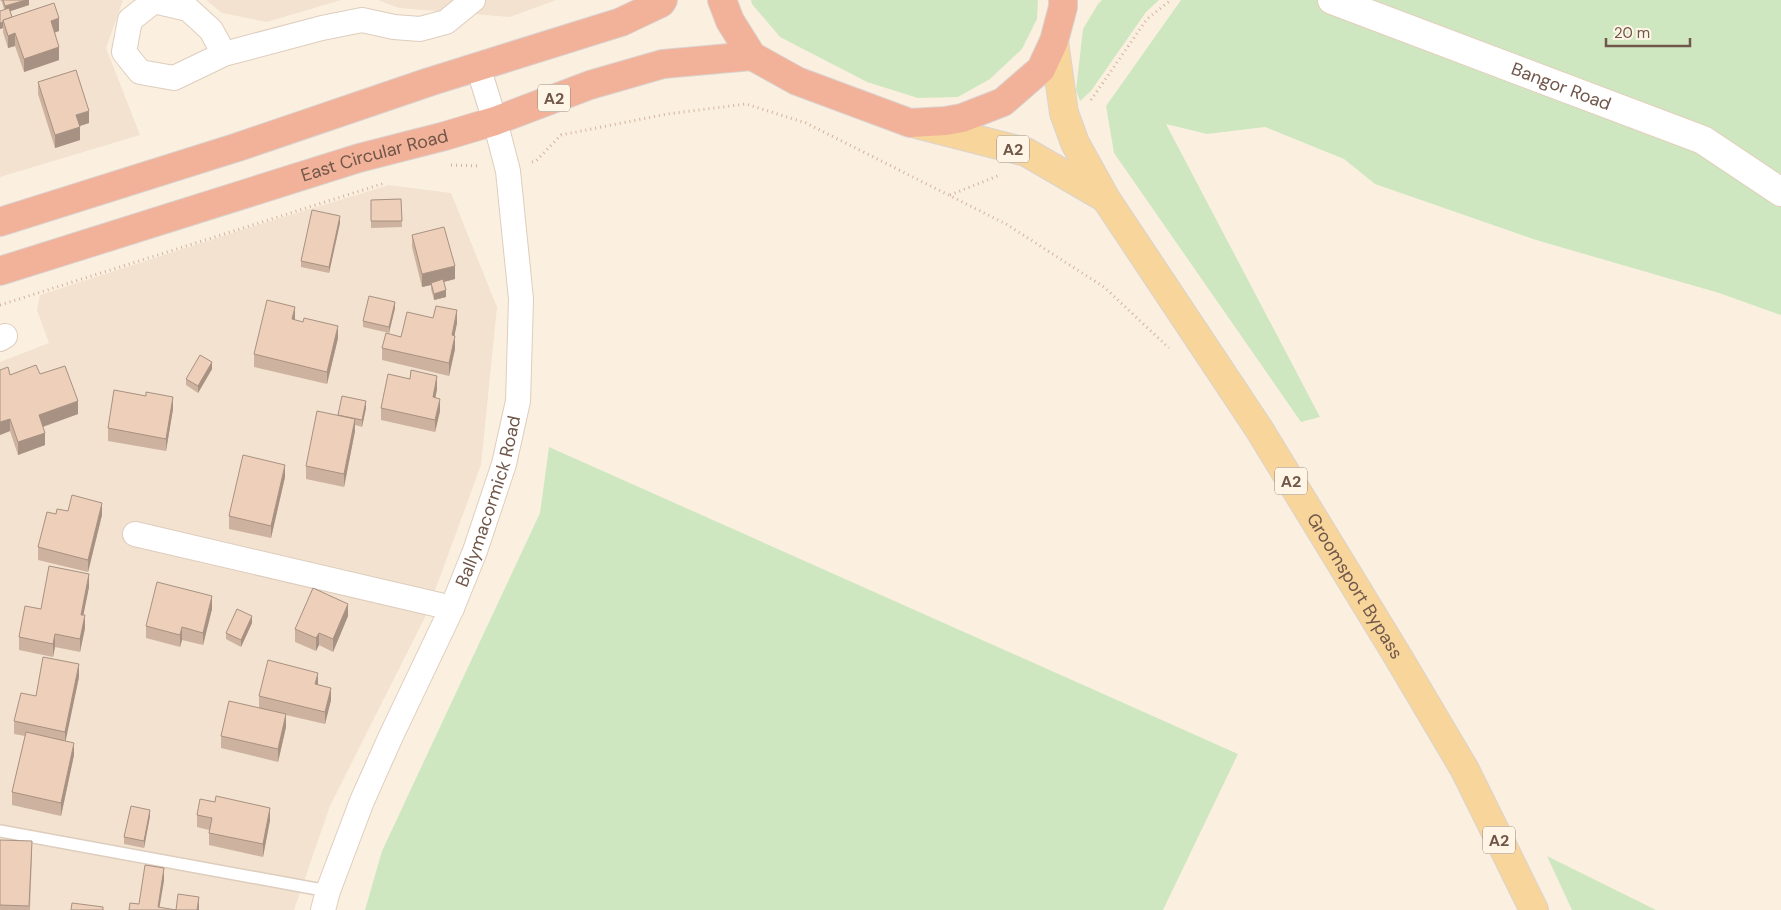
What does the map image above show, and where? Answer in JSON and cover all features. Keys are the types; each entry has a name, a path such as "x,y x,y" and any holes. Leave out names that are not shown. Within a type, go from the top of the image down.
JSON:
{"highway":[{"path":"0,222 621,22 664,0"},
{"name":"A2","path":"722,0 730,21 752,56 797,81 910,123 962,118 1003,102 1041,69 1054,41 1066,2"},
{"name":"East Circular Road","path":"0,271 359,158 495,121 590,85 663,64 752,56"}],"main road":[{"name":"Bangor Road","path":"1332,0 1703,140 1781,192"},
{"name":"Groomsport Bypass","path":"1054,41 1064,113 1075,143 1106,199 1259,429 1392,646 1465,770 1534,910"},
{"name":"Groomsport Bypass","path":"910,123 1026,152 1106,199"}],"street":[{"path":"224,54 322,28 362,20 394,27 420,29 446,22 473,0"},
{"name":"Ballymacormick Road","path":"325,900 362,801 452,608 475,551 504,464 518,402 522,299 508,171 478,67"},
{"path":"135,534 452,608"}],"lane":[{"path":"0,831 325,900"}],"path":[{"path":"1064,113 1089,102 1147,19 1171,0"},
{"path":"448,165 481,166 508,171 536,161 561,135 667,114 746,104 806,122 1006,224 1104,288 1175,353"},
{"path":"949,195 1006,172"},
{"path":"0,305 393,180"}],"shaded area":[{"path":"0,0 123,0 106,48 140,135 0,177"},
{"path":"206,0 341,0 267,22 222,13"},
{"path":"378,0 556,0 510,17 399,8"},
{"path":"389,185 451,193 497,307 481,465 426,615 330,806 294,910 0,910 0,362 49,343 37,310 40,295"}],"green space":[{"path":"751,0 1038,0 1037,19 1022,49 990,79 958,97 918,98 867,82 780,37 752,4"},
{"path":"1102,0 1159,0 1146,12 1091,91 1080,101 1076,90 1083,29"},
{"path":"1181,0 1781,0 1781,315 1719,293 1536,240 1375,184 1344,159 1265,127 1207,134 1166,124 1320,417 1301,422 1114,153 1106,106"},
{"path":"549,447 1238,754 1163,910 365,910 382,851 540,513"},
{"path":"1547,856 1656,910 1572,910"}],"building":[{"path":"3,0 26,0 5,6"},
{"path":"54,3 59,18 51,21 59,47 24,59 15,33 8,36 3,20"},
{"path":"9,8 12,17 0,23 0,11"},
{"path":"76,70 89,111 76,115 80,127 55,135 38,82"},
{"path":"401,199 402,221 371,221 371,200"},
{"path":"312,210 340,216 329,267 301,261"},
{"path":"444,227 455,266 422,274 412,235"},
{"path":"443,279 446,290 434,294 431,283"},
{"path":"369,296 395,302 389,327 363,321"},
{"path":"267,300 295,307 292,319 303,322 304,318 338,326 327,372 254,354"},
{"path":"436,306 457,310 452,335 455,336 449,363 382,348 386,333 401,337 407,312 433,318"},
{"path":"200,355 212,362 198,386 186,379"},
{"path":"36,365 40,374 65,366 78,401 39,415 45,433 18,442 10,419 0,422 0,370 8,367 10,375"},
{"path":"411,370 437,376 433,397 440,399 435,420 381,408 388,374 410,379"},
{"path":"114,390 146,396 146,392 173,397 166,439 108,428"},
{"path":"342,396 366,401 362,420 338,415"},
{"path":"317,411 355,419 344,474 306,466"},
{"path":"243,455 285,465 271,526 229,516"},
{"path":"72,495 102,503 88,560 38,547 47,512 56,514 57,509 68,511"},
{"path":"49,566 89,574 81,615 85,615 80,639 55,634 53,644 19,637 25,606 41,609"},
{"path":"157,582 212,596 203,633 182,627 180,635 146,626"},
{"path":"313,588 348,604 333,639 319,633 316,638 295,629"},
{"path":"237,609 252,616 241,640 226,633"},
{"path":"43,657 79,664 65,732 14,721 21,693 36,696"},
{"path":"268,660 318,673 315,684 331,688 325,712 259,696"},
{"path":"229,701 286,714 278,749 221,736"},
{"path":"26,732 74,743 61,803 12,792"},
{"path":"216,796 270,808 263,844 209,833 212,818 197,815 200,799 215,802"},
{"path":"131,806 150,810 144,841 124,837"},
{"path":"0,840 32,841 29,906 0,905"},
{"path":"145,865 164,868 158,907 176,910 129,910 130,903 139,904"},
{"path":"178,894 199,897 197,910 176,910"},
{"path":"72,903 103,907 103,910 71,910"}]}
